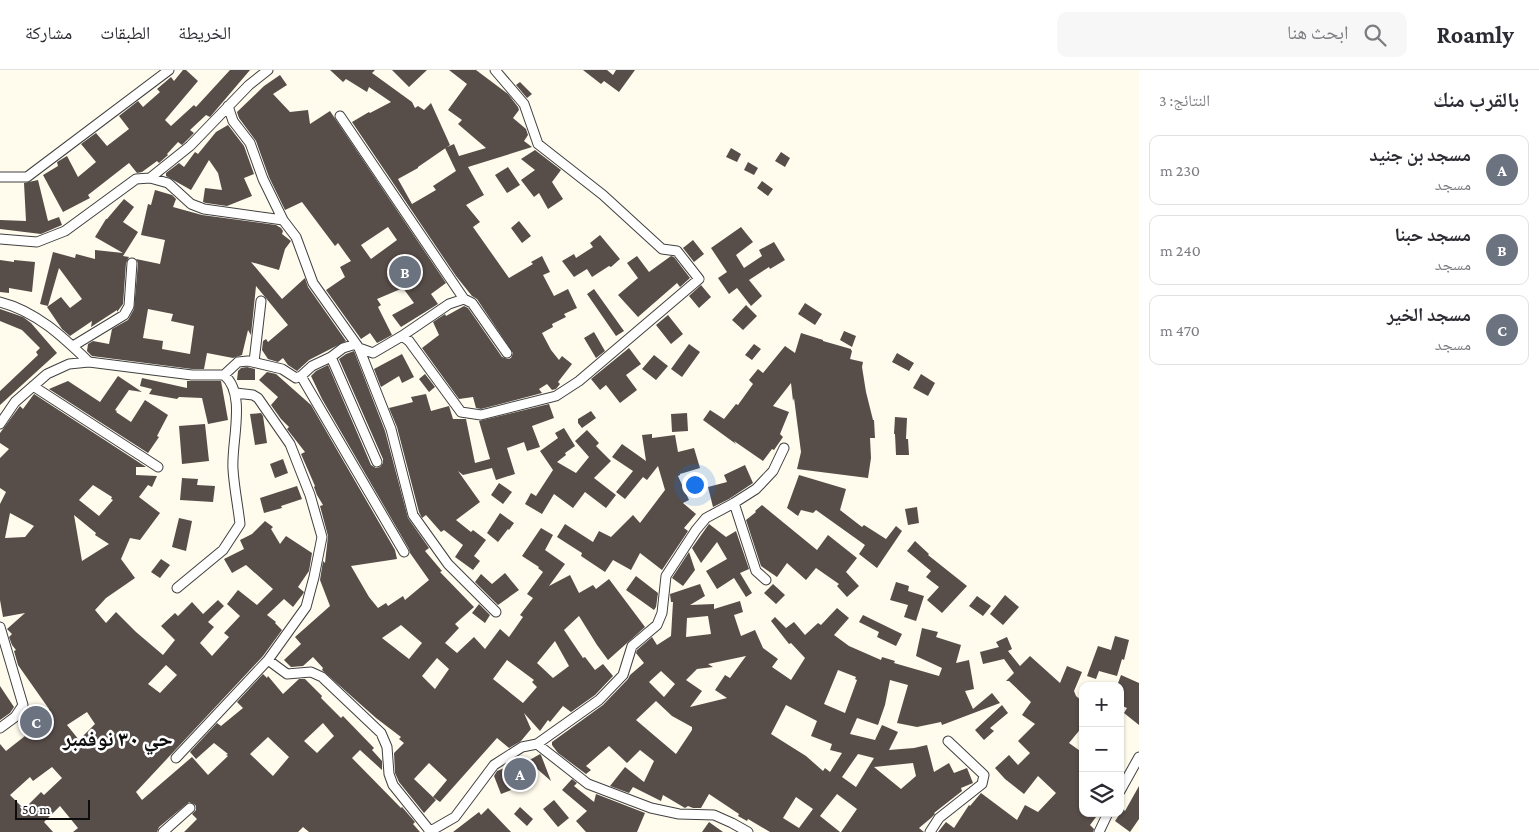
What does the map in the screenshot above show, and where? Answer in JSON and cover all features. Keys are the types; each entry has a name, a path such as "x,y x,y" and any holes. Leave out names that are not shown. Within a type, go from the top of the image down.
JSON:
{"street":[{"path":"0,177 27,178 169,70"},
{"path":"150,178 190,146 249,85 268,70"},
{"path":"402,336 409,341 461,412 481,415 556,396 579,381 699,279 677,251 662,249 603,195 538,144 524,104 496,70"},
{"path":"228,106 233,121 250,143 263,179 283,220 296,237 313,283 358,346 391,429 413,515 448,564 496,612"},
{"path":"340,116 464,299 472,303 507,354"},
{"path":"0,239 37,242 65,231 136,179 150,178 168,183 191,204 204,209 283,220"},
{"path":"73,346 124,315 129,306 132,263"},
{"path":"224,375 238,362 248,361 282,369 296,378 342,348 358,346 373,352 402,336 449,304 464,299"},
{"path":"254,362 261,300"},
{"path":"0,302 16,306 43,321 90,362"},
{"path":"330,357 377,462"},
{"path":"0,424 16,402 34,386 48,374 69,364 90,362 192,375 224,375 231,381 236,393 232,469 240,524 223,550 177,588"},
{"path":"301,376 404,552"},
{"path":"34,386 158,467"},
{"path":"176,758 268,660 306,607 322,537 310,495 290,444 258,398 253,395 236,393"},
{"path":"268,660 286,674 311,672 322,677 381,733 387,747 389,774 393,785 429,832 455,818 494,765 522,747 537,744 599,700 623,674 632,646 657,625 662,613 666,576 706,518 756,489 773,471 784,448"},
{"path":"734,503 756,572 766,580"},
{"path":"0,626 23,705 15,716 0,728"},
{"path":"930,832 939,818 982,784 984,778 984,775 948,742"},
{"path":"537,744 588,784 651,808 679,814 714,815 732,822 748,832"},
{"path":"1124,785 1139,757"},
{"path":"163,832 190,808"},
{"path":"1099,832 1106,817"}],"building":[{"path":"183,70 186,70 198,81 165,120 171,126 194,105 196,107 230,70 250,70 210,117 206,115 190,130 194,133 182,145 178,142 159,163 157,161 142,172 137,173 129,163 88,195 90,198 63,212 43,175 58,166 57,162 67,156 78,177 96,162 81,144 96,133 107,146 129,129 119,116 138,101 143,107 160,92 157,89 171,77 174,81"},
{"path":"330,70 375,70 372,73 412,102 415,108 418,106 424,110 431,103 450,145 447,147 454,144 459,156 486,148 458,124 462,120 448,110 467,84 449,70 476,70 508,94 518,107 519,110 513,118 526,129 528,135 524,141 532,147 468,167 484,195 466,205 480,222 473,227 509,278 533,264 531,262 542,256 550,272 543,275 554,296 568,289 577,308 564,314 566,317 552,324 553,327 542,333 559,360 562,356 572,364 558,382 560,384 556,389 552,390 547,384 539,389 542,393 481,409 476,408 473,397 459,399 422,348 439,335 433,322 445,314 446,316 464,306 468,308 502,357 511,358 513,353 477,299 472,296 456,276 352,122 391,102 369,87 367,92 346,79 343,82","holes":["445,148 456,171 433,186 436,190 412,204 398,179 418,168"]},
{"path":"392,70 427,70 409,87"},
{"path":"583,70 607,70 613,75 616,70 635,70 619,92 604,81 601,84"},
{"path":"280,75 287,85 273,94 290,112 308,110 310,124 330,111 446,283 431,294 438,304 401,327 392,315 414,303 403,288 377,299 381,305 378,307 392,335 377,343 370,333 361,339 326,290 345,277 340,267 351,261 338,243 335,246 302,202 285,210 269,177 256,141 239,118 237,112 264,86","holes":["388,227 397,240 371,259 361,245"]},
{"path":"520,82 532,94 527,98 516,85"},
{"path":"228,125 244,146 254,174 244,178 252,196 227,206 206,203 203,202 205,188 222,190 218,173 209,160 191,190 166,176 166,173 179,163 184,167 195,152 198,154 216,132"},
{"path":"731,148 741,154 737,162 726,157"},
{"path":"535,150 561,170 552,182 563,199 548,209 539,193 534,197 521,180 535,170 521,159"},
{"path":"781,152 790,158 785,167 775,161"},
{"path":"748,162 758,168 754,175 744,170"},
{"path":"508,167 520,185 507,193 495,175"},
{"path":"38,180 48,221 59,217 62,225 41,234 0,229 0,220 26,221 24,183"},
{"path":"762,181 773,189 768,196 757,188"},
{"path":"155,190 172,195 176,199 173,207 202,215 276,225 281,228 282,234 291,241 285,249 279,270 251,262 282,299 305,278 308,287 346,341 309,360 297,371 288,365 283,358 278,362 268,359 262,350 263,341 266,339 268,342 288,325 256,286 251,335 248,330 242,355 233,358 207,353 204,369 92,356 87,351 88,344 93,341 109,344 112,329 128,320 134,309 138,263 136,259 160,264 165,240 141,235 148,204 151,205","holes":["148,309 173,314 171,321 194,326 190,354 162,349 163,341 143,338"]},
{"path":"124,199 134,207 123,222 138,232 123,256 129,257 126,263 123,304 117,312 117,310 91,327 92,321 70,336 62,329 47,307 61,297 70,308 82,299 59,268 48,306 40,304 53,252 75,258 76,254 95,259 95,250 123,253 95,237 106,219"},
{"path":"519,221 531,236 522,243 511,228"},
{"path":"741,227 753,242 736,255 744,268 762,256 759,250 774,242 785,260 770,269 769,267 749,280 762,296 751,306 737,288 729,294 718,278 727,272 711,248"},
{"path":"600,235 620,259 611,267 609,266 592,277 587,269 574,277 562,261 574,254 576,258 593,247 590,243"},
{"path":"693,240 704,254 694,262 683,248"},
{"path":"637,256 649,272 671,256 674,257 690,278 680,287 677,283 638,317 618,295 638,278 627,263"},
{"path":"0,260 35,262 32,292 9,288 9,293 0,292"},
{"path":"701,285 711,297 699,308 689,296"},
{"path":"594,289 624,331 616,336 587,294"},
{"path":"805,303 822,314 815,325 798,314"},
{"path":"746,305 757,316 743,330 732,320"},
{"path":"0,309 23,317 31,323 57,353 0,405 0,391 38,355 36,352 40,348 22,330 0,321"},
{"path":"668,315 683,334 671,344 656,325"},
{"path":"844,331 856,336 852,347 840,340"},
{"path":"594,332 605,351 596,358 584,338"},
{"path":"801,333 851,349 850,359 863,362 866,392 874,420 875,438 870,438 871,458 868,478 797,469 801,452 791,383 773,406 789,412 780,434 783,437 763,461 703,420 710,410 724,419 736,404 738,405 753,384 749,380 758,369 763,373 785,346 795,353"},
{"path":"689,344 700,352 682,377 671,369"},
{"path":"754,344 761,349 752,360 745,355"},
{"path":"629,348 641,364 626,375 637,390 620,403 606,385 600,390 591,379"},
{"path":"354,351 385,431 408,518 429,548 425,551 442,571 440,572 474,607 455,624 459,628 445,643 457,653 474,637 485,649 500,629 509,637 523,617 520,615 533,598 527,594 543,572 539,567 522,556 541,528 553,535 545,550 565,564 549,586 570,575 579,593 593,585 596,589 609,579 645,627 608,660 579,616 564,630 583,658 585,657 595,670 603,664 613,676 595,695 571,712 563,706 550,722 548,720 540,731 524,713 531,729 521,741 509,748 497,738 440,802 433,797 447,780 429,763 414,779 436,800 424,813 399,782 395,773 394,753 404,743 399,739 401,737 376,718 322,670 323,668 313,657 303,666 291,667 284,660 301,644 295,637 330,606 320,580 323,561 325,563 328,536 320,506 323,505 317,495 301,454 305,452 287,429 289,427 271,405 278,397 259,380 267,372 276,374 311,405 395,550 397,559 351,566 369,597 378,608 386,603 388,606 403,596 405,600 429,580 410,553 322,399 311,376 328,365 371,465 376,468 380,467 383,459 339,359","holes":["401,625 422,643 409,659 382,638","555,641 569,666 553,678 537,663","437,658 449,669 435,689 422,676","507,660 534,680 532,682 537,687 523,703 493,679"]},
{"path":"897,353 914,363 909,371 892,362"},
{"path":"402,354 414,377 402,383 399,376 381,387 374,369"},
{"path":"654,355 668,366 656,380 642,369"},
{"path":"241,368 255,369 255,380 237,380 238,371"},
{"path":"425,374 435,387 429,392 419,379"},
{"path":"921,374 935,383 928,396 913,388"},
{"path":"118,376 142,392 129,390 115,410 116,412 131,422 145,400 168,415 157,436 159,437 148,453 49,389 68,381 100,402"},
{"path":"142,378 187,388 187,381 221,381 228,420 208,424 202,398 179,397 177,399 149,394 152,389 140,386"},
{"path":"34,394 146,467 136,467 136,475 157,476 152,487 148,485 139,497 160,513 140,540 130,538 121,559 135,578 106,598 95,610 106,623 116,612 163,655 175,640 161,626 175,613 178,616 192,602 203,614 218,600 224,606 208,622 214,627 200,643 212,656 229,637 224,633 240,616 227,604 238,590 257,605 273,589 246,565 232,573 224,559 244,549 240,540 252,534 265,521 273,527 271,529 280,544 286,536 312,553 309,571 298,587 304,592 303,594 293,607 284,599 267,615 282,630 263,656 136,792 142,800 192,757 208,775 228,756 214,743 196,759 190,752 217,723 221,726 243,708 237,702 263,674 267,678 268,676 283,694 299,679 305,679 341,718 343,716 374,748 372,750 382,761 382,770 360,750 352,758 402,807 415,822 413,824 420,832 309,832 303,827 298,832 184,832 197,819 192,814 196,810 196,806 189,802 159,827 157,832 73,832 78,828 60,806 44,822 53,832 0,832 0,744 6,751 25,736 22,732 49,709 18,665 14,651 16,650 9,637 12,634 7,629 25,613 3,617 0,600 0,504 6,492 0,488 0,458 9,449 0,443 0,433 20,406 23,409","holes":["93,485 112,497 111,499 113,500 99,516 79,500","10,513 34,526 25,537 5,538","74,515 96,533 95,535 109,544 82,561","166,665 177,675 160,693 148,684","87,712 95,724 79,740 67,725","323,723 334,736 317,753 304,741","268,737 289,757 273,776 250,754","52,767 62,778 44,795 41,792 26,807 24,804 22,807 10,795 30,777 33,781"]},
{"path":"426,394 431,411 449,406 453,419 466,419 475,463 490,459 479,421 549,404 554,418 532,426 540,447 527,451 524,442 507,448 515,474 496,480 492,468 463,475 458,471 480,502 456,520 471,532 473,530 486,540 474,556 480,561 473,570 455,557 463,545 444,530 441,532 426,515 422,518 397,427 389,408 413,402 411,397"},
{"path":"591,411 596,418 582,428 578,423 578,419"},
{"path":"261,413 267,443 255,445 250,414"},
{"path":"687,413 688,431 672,432 671,414"},
{"path":"895,417 907,418 906,439 908,439 909,455 896,455"},
{"path":"205,424 209,461 182,464 179,426"},
{"path":"564,428 575,446 557,462 576,473 589,457 575,441 587,430 599,443 596,446 611,461 594,478 616,495 606,508 585,492 573,508 554,494 542,514 525,504 531,493 536,496 553,470 540,451 558,438 555,433"},
{"path":"652,434 652,438 675,435 678,452 694,448 700,468 678,476 689,500 683,503 696,514 684,528 688,531 662,570 640,553 631,570 613,560 605,572 581,556 582,553 557,537 565,524 593,542 599,531 611,537 633,515 640,523 665,490 658,466 647,480 643,477 625,499 616,492 633,471 612,457 622,444 646,461 642,435"},
{"path":"283,459 288,473 275,478 270,464"},
{"path":"745,465 753,483 713,507 708,487 727,482 724,475"},
{"path":"799,475 846,489 840,510 862,527 864,525 886,539 896,526 902,531 877,568 859,554 865,545 816,510 813,513 801,510 798,516 787,508"},
{"path":"182,478 198,479 197,485 215,486 213,502 180,500"},
{"path":"499,483 512,492 503,504 491,495"},
{"path":"297,486 302,499 281,506 282,508 264,513 260,498"},
{"path":"762,505 817,550 828,535 857,558 846,572 859,586 847,597 837,586 839,584 816,568 806,580 787,563 777,577 761,566 746,520"},
{"path":"917,507 919,523 908,525 905,509"},
{"path":"500,513 514,523 498,542 487,533"},
{"path":"179,518 192,521 186,551 172,547"},
{"path":"709,524 726,537 736,531 749,569 740,573 752,593 746,597 734,578 717,589 706,571 727,559 717,542 701,563 692,548"},
{"path":"915,541 928,555 967,586 942,613 927,600 939,587 926,577 931,571 907,551"},
{"path":"689,552 695,570 683,586 672,578"},
{"path":"161,559 170,565 160,578 151,572"},
{"path":"505,573 519,590 498,605 475,582 481,574 492,584"},
{"path":"636,576 658,593 654,610 626,590"},
{"path":"896,582 909,586 908,591 924,596 916,621 904,617 908,605 890,600"},
{"path":"700,584 705,596 690,605 714,604 714,609 740,601 743,612 734,615 741,636 755,630 763,648 778,659 772,667 791,680 805,658 791,643 789,644 771,621 775,617 786,628 794,622 805,635 818,623 821,625 837,608 849,618 834,635 849,646 881,660 882,657 895,661 894,663 939,676 942,668 916,656 922,628 938,632 936,637 961,645 956,663 969,660 974,689 965,691 973,709 992,693 1000,703 942,725 941,722 917,727 897,723 908,685 890,680 885,705 878,725 857,718 850,734 875,740 882,725 898,732 889,750 927,745 934,772 949,763 954,773 967,768 973,783 961,788 962,791 934,813 919,828 924,832 841,832 857,809 837,794 820,816 840,832 770,832 748,819 747,821 738,816 739,814 709,794 701,808 688,806 685,808 663,795 661,801 633,787 629,793 610,786 625,767 644,782 654,761 640,750 627,763 609,746 586,766 591,770 586,774 558,753 552,742 603,705 630,675 644,663 636,653 637,650 652,637 657,645 671,636 673,602 671,602 670,594","holes":["708,616 711,634 686,637 687,618","746,656 730,678 725,675 715,690 727,698 690,707 702,691 686,680 697,669 713,667 708,664","838,670 856,677 855,679 857,680 845,713 824,704","661,671 675,684 664,697 649,682","656,701 672,716 692,727 692,730 676,754 636,720","786,705 817,721 811,736 832,744 830,750 842,753 830,772 825,768 823,771 806,756 771,734","858,754 874,758 856,787 842,777","913,763 916,776 901,789 874,767","796,797 813,809 799,828 783,818"]},
{"path":"773,584 785,595 776,604 764,593"},
{"path":"1005,595 1019,607 1003,625 990,614"},
{"path":"977,596 991,606 983,616 969,606"},
{"path":"479,604 490,615 485,623 472,613"},
{"path":"863,615 902,634 896,646 877,637 879,632 859,622"},
{"path":"1115,636 1129,640 1124,660 1122,659 1117,676 1099,671 1096,679 1087,676 1098,646 1111,650"},
{"path":"1007,637 1012,649 1008,651 1020,666 1030,656 1060,683 1067,666 1082,672 1074,691 1079,699 1079,731 1069,743 1079,750 1079,817 1096,817 1090,825 1094,829 1093,832 938,832 946,822 954,828 969,805 981,793 1017,820 1025,805 1038,812 1056,793 1038,776 1024,794 1005,779 995,768 1009,755 1018,765 1030,753 1018,741 1035,724 1022,715 1031,702 1009,681 1006,681 1014,673 1004,659 983,664 980,652 999,647 996,642"},
{"path":"1121,675 1139,683 1139,725 1124,713 1127,708 1124,707 1124,682 1118,682"},
{"path":"0,686 14,707 10,713 0,720"},
{"path":"1002,705 1008,713 990,728 994,731 984,740 975,730"},
{"path":"541,755 551,781 528,761"},
{"path":"514,764 505,776 508,779 524,765 536,780 501,794 494,776 497,771"},
{"path":"572,779 577,783 574,786 594,802 596,794 645,813 637,832 586,832 576,821 587,811 562,790"},
{"path":"1139,786 1139,819 1130,832 1115,821 1118,817 1124,817 1125,811"},
{"path":"554,800 569,818 558,827 543,809"},
{"path":"520,807 533,819 527,826 514,814"},
{"path":"488,808 511,832 453,832 479,812 481,815"},
{"path":"709,822 723,832 702,832"}],"place":[{"name":"مسجد حبنا","path":"405,272"},
{"name":"مسجد الخير","path":"36,722"},
{"name":"مسجد بن جنيد","path":"520,774"}],"district":[{"name":"حي ۳۰ نوفمبر","path":"118,738"}]}
